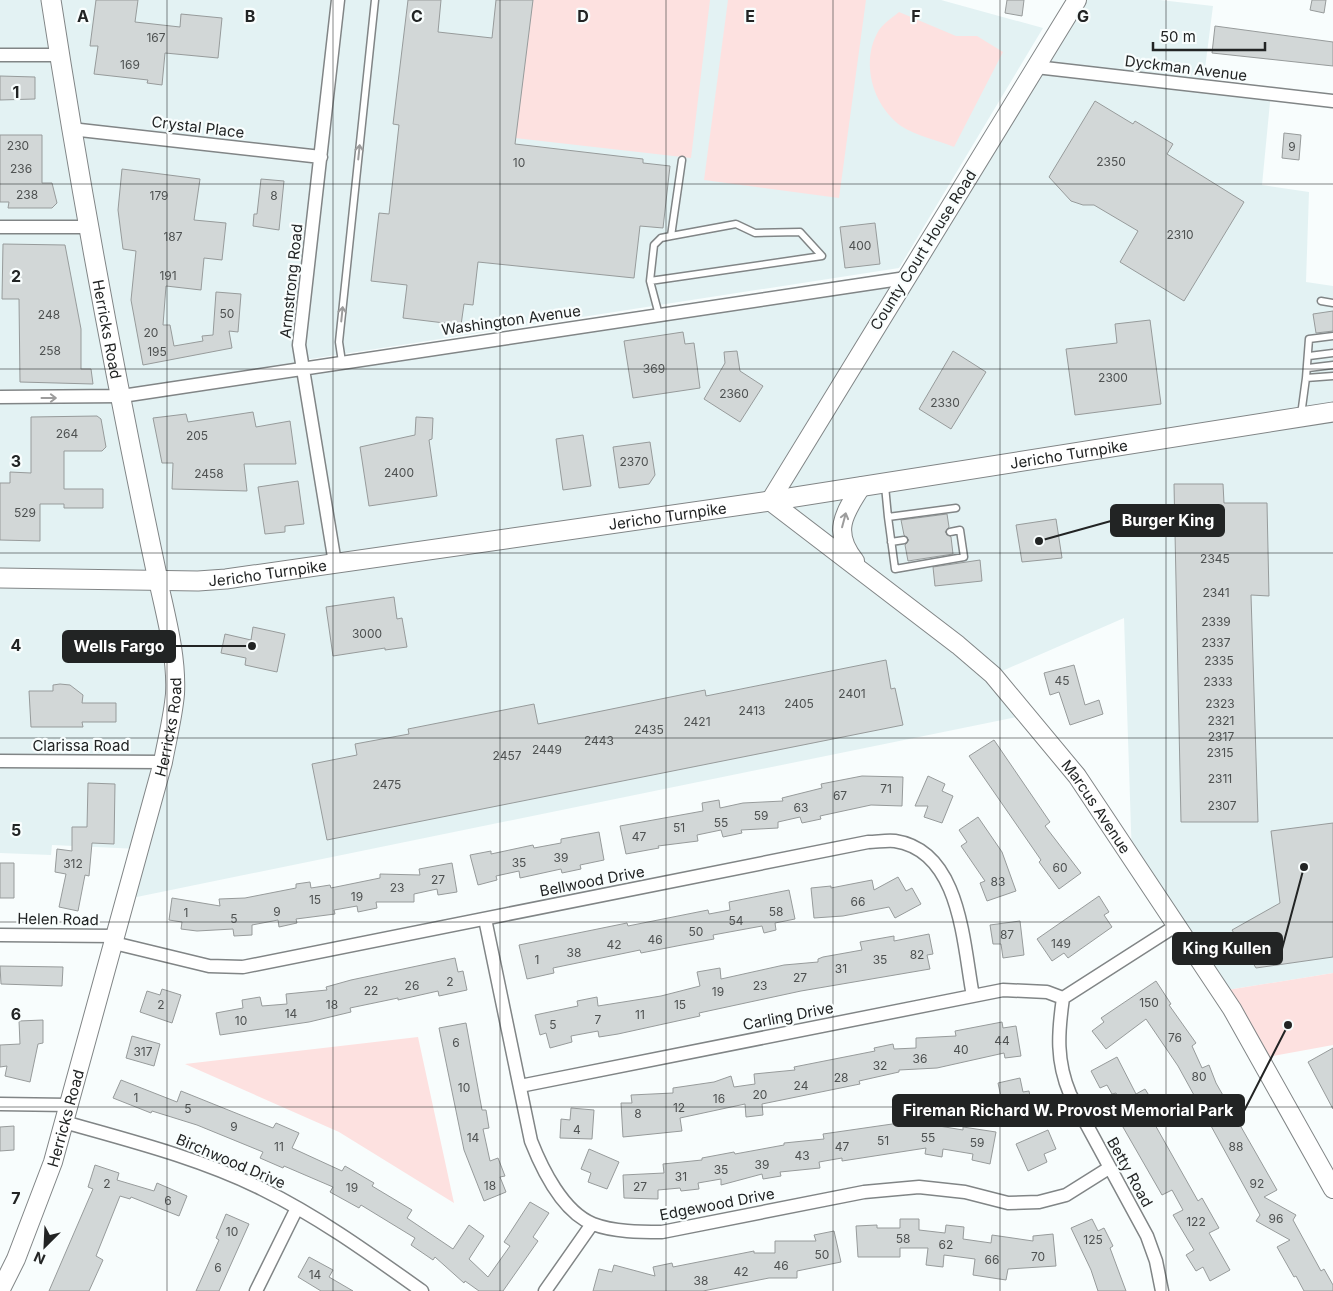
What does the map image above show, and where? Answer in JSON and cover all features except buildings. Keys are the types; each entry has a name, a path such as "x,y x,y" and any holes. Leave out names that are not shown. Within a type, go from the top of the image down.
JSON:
{"main road":[{"name":"Herricks Road","path":"2,1281 38,1206 69,1105 163,762 173,710 175,678 172,648 131,450 71,129 51,0"},
{"name":"County Court House Road","path":"770,500 1077,0"},
{"name":"Jericho Turnpike","path":"0,578 214,580 884,483 1333,412"},
{"path":"862,486 842,521 843,543 855,561 883,588"},
{"name":"Marcus Avenue","path":"770,500 958,645 993,675 1077,776 1232,1009 1333,1189"}],"street":[{"name":"Armstrong Road","path":"335,563 300,345 338,0"},
{"path":"0,55 59,55"},
{"name":"Dyckman Avenue","path":"1036,67 1333,101"},
{"name":"Crystal Place","path":"71,129 321,157"},
{"path":"0,227 89,227"},
{"name":"Washington Avenue","path":"0,397 122,396 906,278"},
{"name":"Clarissa Road","path":"0,761 163,762"},
{"name":"Bellwood Drive","path":"115,940 196,963 234,968 271,963 868,842 895,841 926,854 940,869 948,883 955,904 973,996"},
{"name":"Edgewood Drive","path":"485,919 531,1141 544,1173 562,1197 579,1215 592,1224 631,1232 662,1232 864,1192 919,1187 956,1190 1008,1202 1039,1202 1066,1194 1109,1168"},
{"path":"1063,998 1177,925"},
{"name":"Helen Road","path":"0,935 115,940"},
{"name":"Carling Drive","path":"520,1086 1003,990 1047,992 1063,998"},
{"name":"Betty Road","path":"1063,998 1058,1043 1063,1078 1109,1168 1147,1236 1156,1261 1162,1291"},
{"path":"0,1104 69,1105"},
{"name":"Birchwood Drive","path":"64,1122 205,1165 261,1188 344,1235 422,1291"},
{"path":"256,1291 297,1208"},
{"path":"544,1291 592,1224"}],"lane":[{"path":"342,362 339,342 375,0"},
{"path":"671,236 682,160"},
{"path":"650,281 822,256 800,232 755,233 736,224 661,238 654,245 650,281 659,315"},
{"path":"1321,301 1333,302"},
{"path":"1300,416 1308,368 1309,339 1333,336"},
{"path":"1309,356 1333,353"},
{"path":"1308,368 1333,365"},
{"path":"1306,378 1333,376"},
{"path":"884,483 895,569 964,557 960,530 950,532"},
{"path":"888,517 956,508"},
{"path":"892,542 904,540"}],"shaded area":[{"path":"0,0 941,0 1043,28 899,268 304,360 303,368 906,278 1080,0 1160,0 1213,6 1203,84 1271,92 1262,185 1309,192 1306,282 1333,286 1333,973 1221,991 1132,859 1124,618 993,675 1026,715 127,899 139,849 52,845 51,855 0,853"},
{"path":"533,0 710,0 691,158 515,138"},
{"path":"728,0 866,0 839,198 704,180"},
{"path":"899,12 956,36 977,36 1003,52 954,147 913,133 901,126 891,117 876,95 870,68 873,42 881,27"},
{"path":"1333,973 1333,1045 1261,1058 1221,991"},
{"path":"418,1037 454,1203 339,1132 185,1064"}],"place":[{"name":"Burger King","path":"1039,541"},
{"name":"Wells Fargo","path":"252,646"},
{"name":"King Kullen","path":"1304,867"},
{"name":"Fireman Richard W. Provost Memorial Park","path":"1288,1025"}]}
